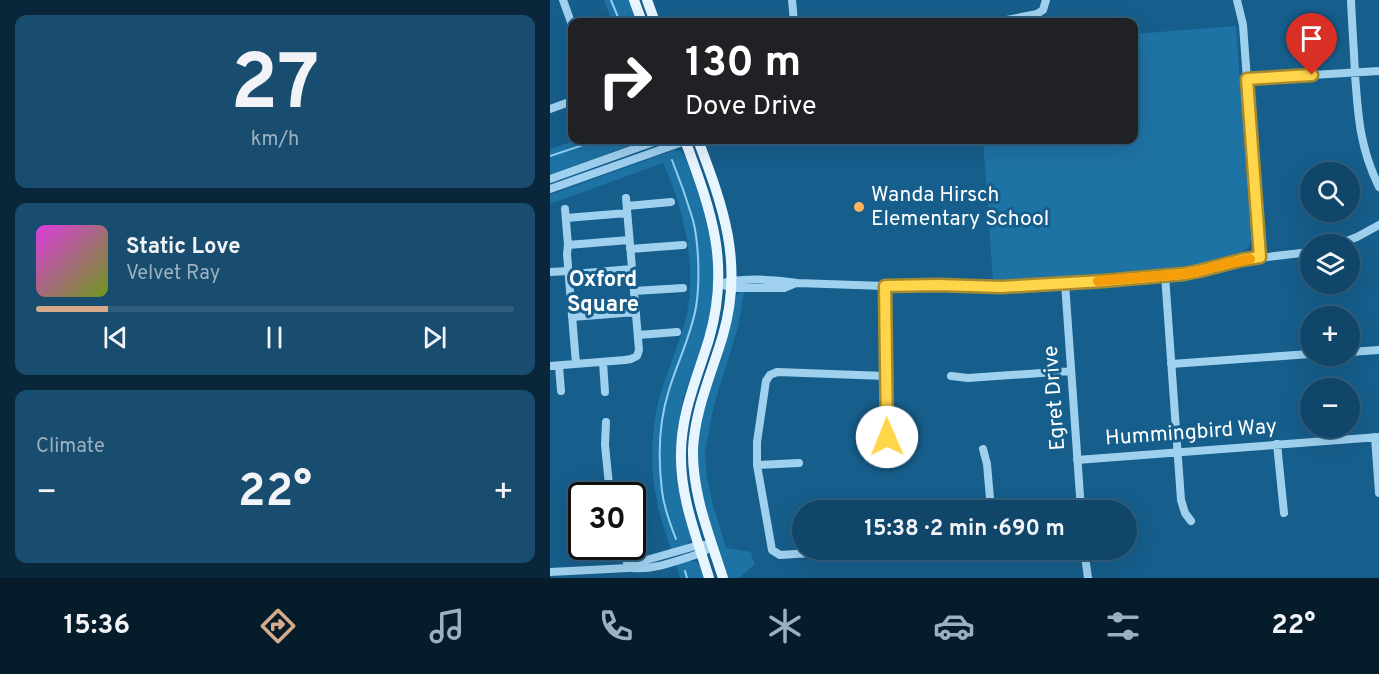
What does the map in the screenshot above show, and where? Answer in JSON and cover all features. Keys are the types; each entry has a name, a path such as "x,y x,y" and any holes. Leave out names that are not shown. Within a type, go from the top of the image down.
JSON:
{"main road":[{"path":"634,0 641,18"},
{"path":"647,0 654,18"},
{"path":"687,144 707,201 718,252 718,284 712,327 686,406 681,444 683,486 709,578"},
{"path":"700,144 718,193 730,253 731,284 728,312 724,332 700,404 694,438 695,481 705,523 723,578"}],"street":[{"path":"564,0 570,18"},
{"path":"792,0 794,18"},
{"path":"1019,18 1037,14 1043,10 1046,0"},
{"path":"1237,0 1243,25 1260,257"},
{"path":"1351,0 1358,121 1371,171 1378,187"},
{"path":"1247,79 1378,71"},
{"path":"550,109 568,102"},
{"path":"550,179 648,144"},
{"path":"550,189 675,144"},
{"path":"576,364 566,254 568,245 565,213 671,202"},
{"path":"561,391 554,366 631,359 637,356 638,335 627,206"},
{"path":"1360,235 1378,225"},
{"path":"568,245 683,245"},
{"path":"718,284 784,288 797,283 1001,287 1165,275 1199,271 1234,261 1300,253"},
{"path":"585,273 632,269"},
{"path":"550,272 568,271"},
{"path":"1165,275 1181,500 1190,521"},
{"name":"Egret Drive","path":"1065,283 1080,500"},
{"path":"885,286 889,457"},
{"path":"634,291 683,288"},
{"path":"572,318 636,312"},
{"path":"638,335 677,332"},
{"path":"1360,351 1378,350"},
{"path":"1171,364 1300,355"},
{"path":"602,362 605,392"},
{"path":"951,376 968,378 1070,370"},
{"path":"792,554 780,555 772,550 757,465 757,442 766,381 770,375 777,372 886,376"},
{"path":"606,422 605,445 609,482"},
{"path":"1376,437 1378,493"},
{"name":"Hummingbird Way","path":"1077,460 1376,437"},
{"path":"1278,444 1284,513"},
{"path":"983,449 987,464 990,500"},
{"path":"757,465 799,463"},
{"path":"550,572 628,568 643,561 712,545"},
{"path":"627,560 628,568"},
{"path":"1086,560 1088,578"}],"shaded area":[{"path":"604,0 629,0 636,18 611,18"},
{"path":"1236,26 1251,240 1248,248 1198,264 1167,268 993,280 983,144 1138,144 1138,34"},
{"path":"568,143 634,144 550,174 550,149"},
{"path":"674,150 681,151 685,156 703,206 710,234 714,273 708,326 683,399 676,443 678,486 691,539 687,544 671,550 655,491 652,450 657,408 687,312 690,268 684,224 671,182 663,163 550,204 550,195"},
{"path":"744,292 738,327 714,405 705,453 707,478 726,548 751,552 755,564 739,578 728,578 705,503 698,465 698,445 700,426 728,335 734,300"},
{"path":"693,561 702,568 705,578 680,578 676,565"}],"waterway":[{"path":"611,0 618,18"},
{"path":"550,156 586,144"},
{"path":"672,160 693,220 698,252 694,318 669,390 661,427 662,491 676,539"},
{"path":"685,571 687,578"}],"slow traffic":[{"path":"1098,281 1183,274 1250,259"}],"place":[{"name":"Wanda Hirsch Elementary School","path":"859,207"}],"district":[{"name":"Oxford Square","path":"603,292"}],"route":[{"path":"887,437 885,286 1001,287 1103,281 1183,274 1260,257 1247,79 1312,75"}]}
